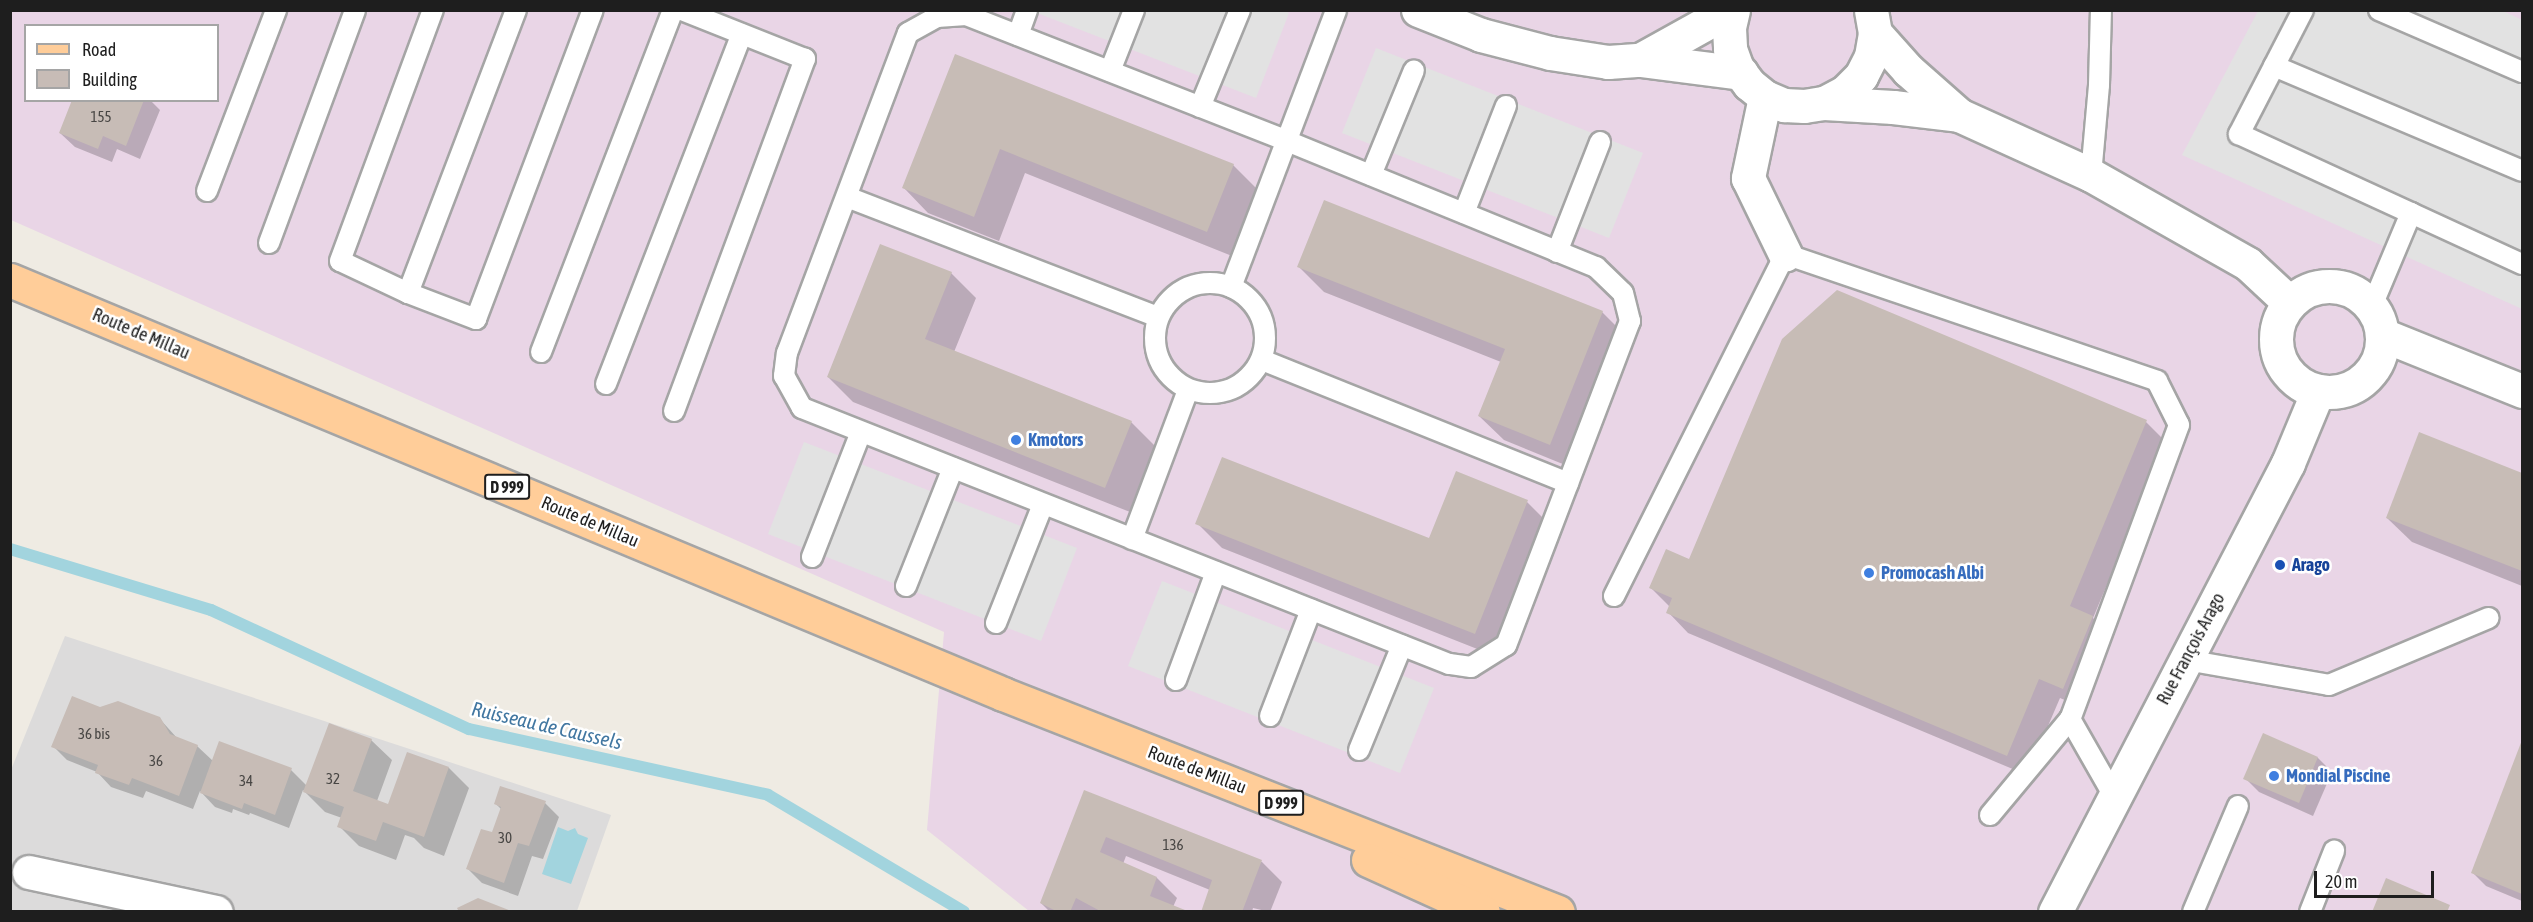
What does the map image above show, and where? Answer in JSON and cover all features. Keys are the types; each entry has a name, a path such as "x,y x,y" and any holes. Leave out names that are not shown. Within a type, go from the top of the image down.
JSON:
{"main road":[{"name":"Route de Millau","path":"10,280 1004,694 1558,912"},
{"name":"Route de Millau","path":"1004,694 1483,912"}],"street":[{"path":"1418,10 1481,34 1550,53 1608,62 1640,60 1742,73"},
{"path":"1640,60 1732,10"},
{"path":"1732,10 1729,28 1730,49 1749,84 1765,97 1784,105 1804,106 1824,103 1893,107 1959,115"},
{"path":"1873,22 1908,70 1959,115 2091,176 2248,264 2290,303"},
{"path":"1824,103 1845,92 1861,76 1871,56 1873,22"},
{"path":"1765,97 1748,178 1785,254"},
{"path":"2323,286 2341,287 2358,294 2377,321 2381,352 2375,367 2365,380 2350,388 2334,392 2318,391 2303,386 2282,363 2277,347 2277,332 2281,316 2290,303 2305,292 2323,286"},
{"path":"2377,321 2523,391"},
{"name":"Rue François Arago","path":"2059,910 2114,796 2288,463 2318,391"},
{"path":"29,872 216,912"}],"lane":[{"path":"207,191 276,10"},
{"path":"269,243 355,10"},
{"path":"433,10 340,261 408,292 476,319 593,10"},
{"path":"408,292 516,10"},
{"path":"541,352 673,10"},
{"path":"674,411 806,59 682,10"},
{"path":"1018,35 1027,10"},
{"path":"1110,71 1134,10"},
{"path":"1200,107 1240,10"},
{"path":"1231,287 1336,10"},
{"path":"2091,176 2099,85 2101,10"},
{"path":"2303,10 2239,134 2523,264"},
{"path":"2379,10 2523,72"},
{"path":"966,15 1110,71 1596,267 1623,293 1630,321 1506,645 1471,667 1449,664 802,408 784,376 787,353 909,33 937,16 966,15"},
{"path":"606,384 742,34"},
{"path":"2274,66 2523,171"},
{"path":"1371,175 1414,70"},
{"path":"1464,213 1506,106"},
{"path":"1557,252 1600,142"},
{"path":"847,196 1158,317"},
{"path":"2377,321 2412,213"},
{"path":"1614,596 1785,254 2157,381 2179,425 2070,719 1990,815"},
{"path":"1202,283 1231,287 1254,304 1265,331 1262,360 1244,382 1235,386 1217,393 1188,390 1166,372 1154,345 1158,317 1176,294 1184,290 1202,283"},
{"path":"1262,360 1568,483"},
{"path":"1132,539 1188,390"},
{"path":"812,557 861,432"},
{"path":"906,586 953,468"},
{"path":"996,623 1043,504"},
{"path":"1176,680 1216,572"},
{"path":"1270,716 1311,610"},
{"path":"2186,660 2329,685 2488,618"},
{"path":"1359,750 1402,645"},
{"path":"2070,719 2114,796"},
{"path":"2193,912 2238,806"},
{"path":"2310,912 2334,851"}],"shaded area":[{"path":"1283,10 1289,13 1256,98 1032,11"},
{"path":"2501,10 2522,20 2522,309 2182,155 2258,11"},
{"path":"11,11 2522,11 2522,911 1029,911 927,830 944,632 11,220"},
{"path":"1376,48 1643,153 1609,238 1342,133"},
{"path":"804,442 1077,548 1041,641 768,534"},
{"path":"1162,581 1434,688 1400,773 1128,666"},
{"path":"65,636 611,815 577,911 11,912 11,770"}],"water":[{"path":"558,827 568,831 575,828 578,834 588,838 571,884 542,874"}],"building":[{"path":"955,54 1234,164 1207,232 1000,149 974,217 902,188"},
{"path":"71,102 143,102 126,146 103,136 98,149 59,133"},
{"path":"1324,200 1603,311 1550,445 1478,416 1505,349 1297,267"},
{"path":"880,244 952,272 925,339 1132,421 1105,488 827,377"},
{"name":"Promocash Albi","path":"1837,290 2147,420 2070,606 2093,616 2063,689 2039,679 2007,756 1666,613 1672,598 1649,588 1666,549 1689,559 1782,339"},
{"path":"2419,432 2522,473 2522,571 2386,518"},
{"path":"1222,457 1429,538 1456,471 1528,500 1475,634 1195,524"},
{"path":"72,696 100,707 118,701 160,717 170,734 198,745 179,796 132,778 129,785 95,773 98,765 51,747"},
{"path":"329,723 372,739 353,791 388,804 407,752 449,767 424,837 383,822 376,841 337,827 344,807 303,792"},
{"path":"2263,733 2318,757 2299,803 2243,779"},
{"path":"2522,740 2522,894 2471,873"},
{"path":"219,741 292,768 275,815 244,803 242,809 200,793"},
{"path":"500,786 546,801 529,846 518,843 504,883 466,869 481,829 492,832 501,807 494,804"},
{"path":"1084,790 1262,860 1242,912 1201,912 1212,880 1106,837 1100,852 1157,877 1150,896 1190,912 1102,912 1076,898 1070,912 1058,912 1040,903"},
{"path":"2386,878 2450,905 2447,912 2372,912"},
{"path":"478,898 511,912 459,912 457,908"}],"waterway":[{"name":"Ruisseau de Caussels","path":"10,549 211,610 469,729 768,795 964,912"}],"place":[{"name":"Kmotors","path":"1016,440"},
{"name":"Arago","path":"2280,565"},
{"name":"Promocash Albi","path":"1869,573"},
{"name":"Mondial Piscine","path":"2274,776"}]}
